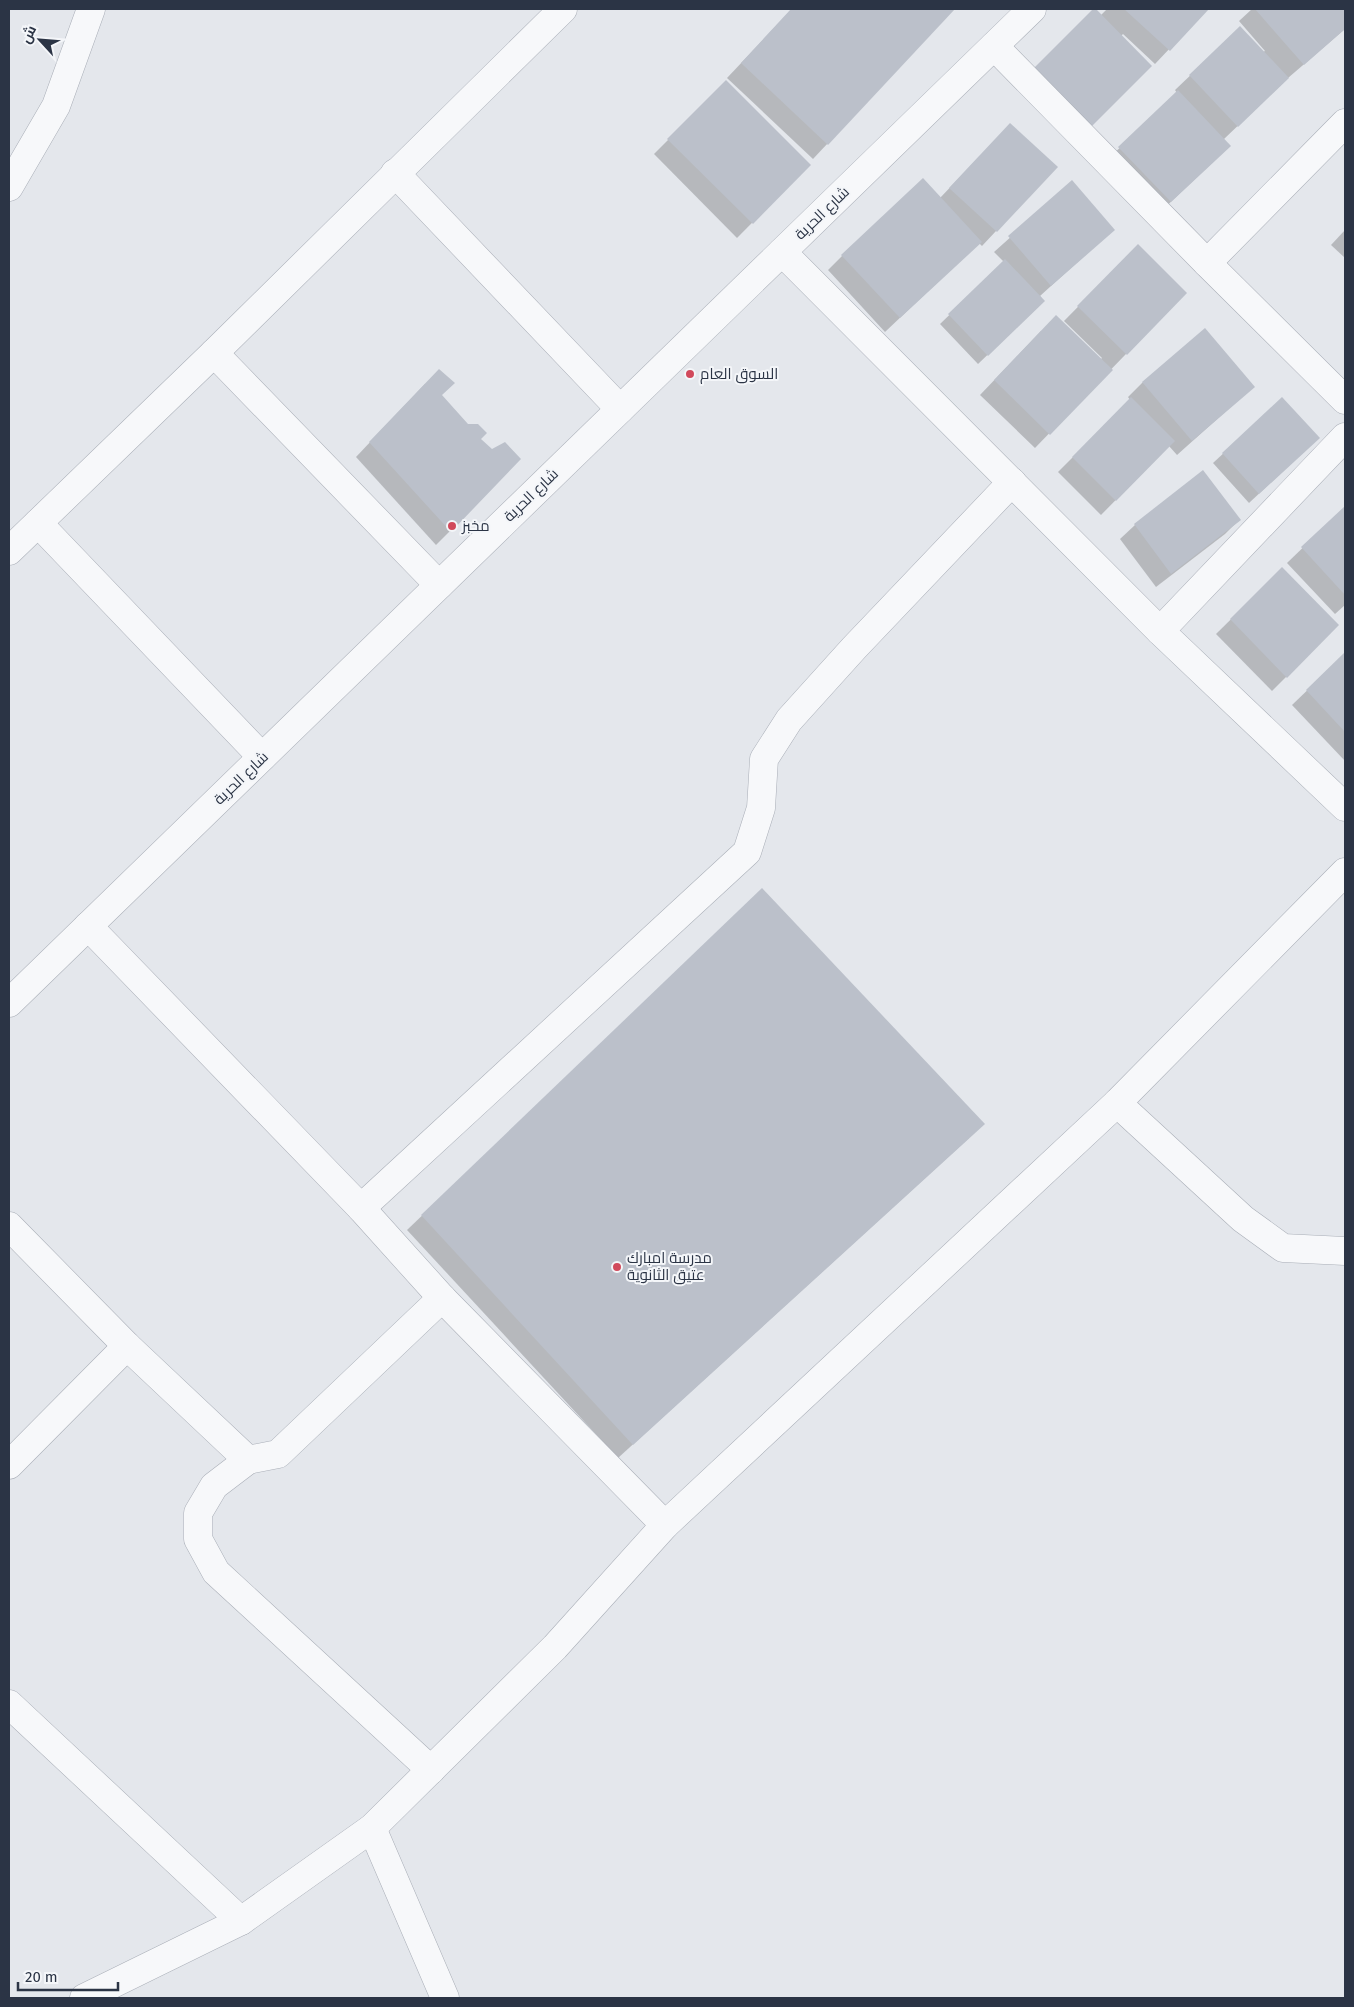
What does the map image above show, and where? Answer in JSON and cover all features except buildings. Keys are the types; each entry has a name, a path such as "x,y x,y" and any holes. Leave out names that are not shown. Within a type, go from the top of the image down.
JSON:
{"street":[{"path":"9,187 56,106 91,9"},
{"path":"9,551 214,353 563,9"},
{"name":"شارع الحرية","path":"9,1003 1032,9"},
{"path":"994,46 1207,263 1345,400"},
{"path":"1207,263 1345,123"},
{"path":"395,173 620,409"},
{"path":"782,252 1160,631 1345,807"},
{"path":"214,353 439,585"},
{"path":"1160,631 1345,437"},
{"path":"361,1208 747,852 761,808 764,760 789,720 854,648 1012,482"},
{"path":"38,522 262,758"},
{"path":"97,1996 241,1921 372,1828 555,1648 665,1525 1117,1103 1345,872"},
{"path":"88,926 361,1208 442,1298 665,1525"},
{"path":"1117,1103 1243,1220 1283,1248 1345,1251"},
{"path":"9,1226 127,1346 248,1460"},
{"path":"431,1770 216,1572 198,1539 198,1513 214,1486 248,1460 278,1454 442,1298"},
{"path":"9,1465 127,1346"},
{"path":"9,1704 241,1921"},
{"path":"372,1828 445,1998"}],"place":[{"name":"السوق العام","path":"690,374"},
{"name":"مخبز","path":"452,526"},
{"name":"مدرسة امبارك عتيق الثانوية","path":"617,1267"}]}
